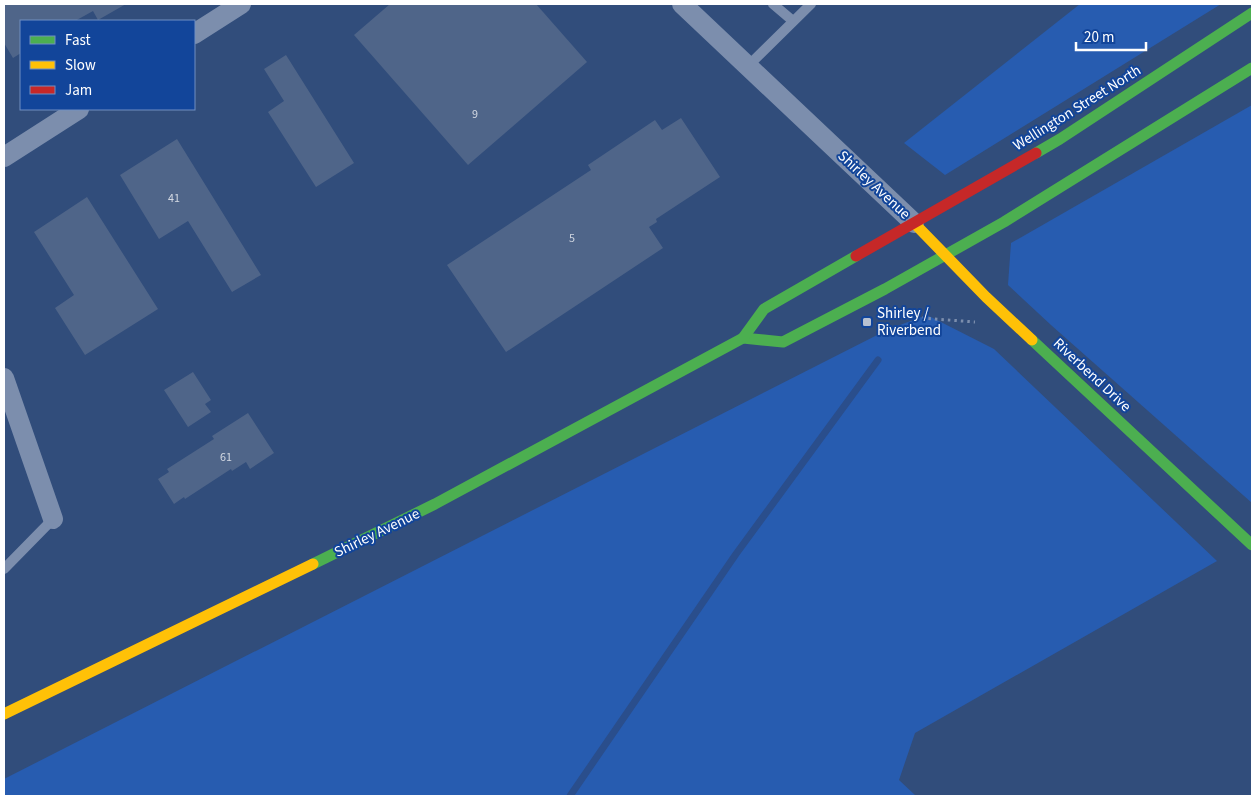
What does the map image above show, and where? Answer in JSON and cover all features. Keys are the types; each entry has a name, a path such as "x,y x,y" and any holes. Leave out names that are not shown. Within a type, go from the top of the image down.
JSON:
{"main road":[{"name":"Wellington Street North","path":"914,223 1060,139 1252,13"},
{"path":"743,338 782,342 1004,222 1252,68"},
{"name":"Riverbend Drive","path":"914,223 986,297 1252,545"},
{"name":"Shirley Avenue","path":"4,714 435,504 743,338 764,309 914,223"}],"street":[{"path":"195,33 241,4"},
{"name":"Shirley Avenue","path":"682,4 914,223"},
{"path":"4,157 77,110"},
{"path":"4,378 53,520"}],"lane":[{"path":"773,4 793,22"},
{"path":"748,66 811,4"},
{"path":"4,569 53,520"}],"path":[{"path":"896,316 980,323"}],"shaded area":[{"path":"1080,4 1221,4 945,175 904,143"},
{"path":"1252,105 1252,503 1008,285 1011,243"},
{"path":"927,315 994,349 1217,561 915,733 899,780 916,796 4,796 4,779 889,329"}],"building":[{"path":"4,4 126,4 98,20 93,11 77,20 20,20 20,54 13,58 4,43"},
{"path":"390,4 536,4 587,62 468,165 354,35"},
{"path":"286,55 354,163 316,187 268,112 284,101 264,69"},
{"path":"681,118 720,177 656,219 657,222 649,227 663,248 506,352 447,265 591,170 588,165 655,120 662,130"},
{"path":"177,139 261,275 232,292 188,221 159,239 120,175"},
{"path":"87,197 158,309 85,355 55,308 74,295 34,232"},
{"path":"193,372 211,400 205,404 211,412 188,427 164,390"},
{"path":"248,413 274,453 250,469 246,462 232,471 231,469 174,504 158,479 169,472 167,469 214,439 212,436"}],"waterway":[{"path":"570,796 736,554 878,360"}],"traffic: fast":[{"path":"1036,153 1252,13"},
{"path":"743,338 783,342 885,289 1004,222 1252,68"},
{"path":"313,564 435,504 743,338 764,309 856,256"},
{"path":"1032,340 1252,545"}],"traffic: slow":[{"path":"914,223 986,297 1032,340"},
{"path":"4,714 313,564"}],"traffic: jam":[{"path":"856,256 1036,153"}],"place":[{"name":"Shirley / Riverbend","path":"867,322"}]}
